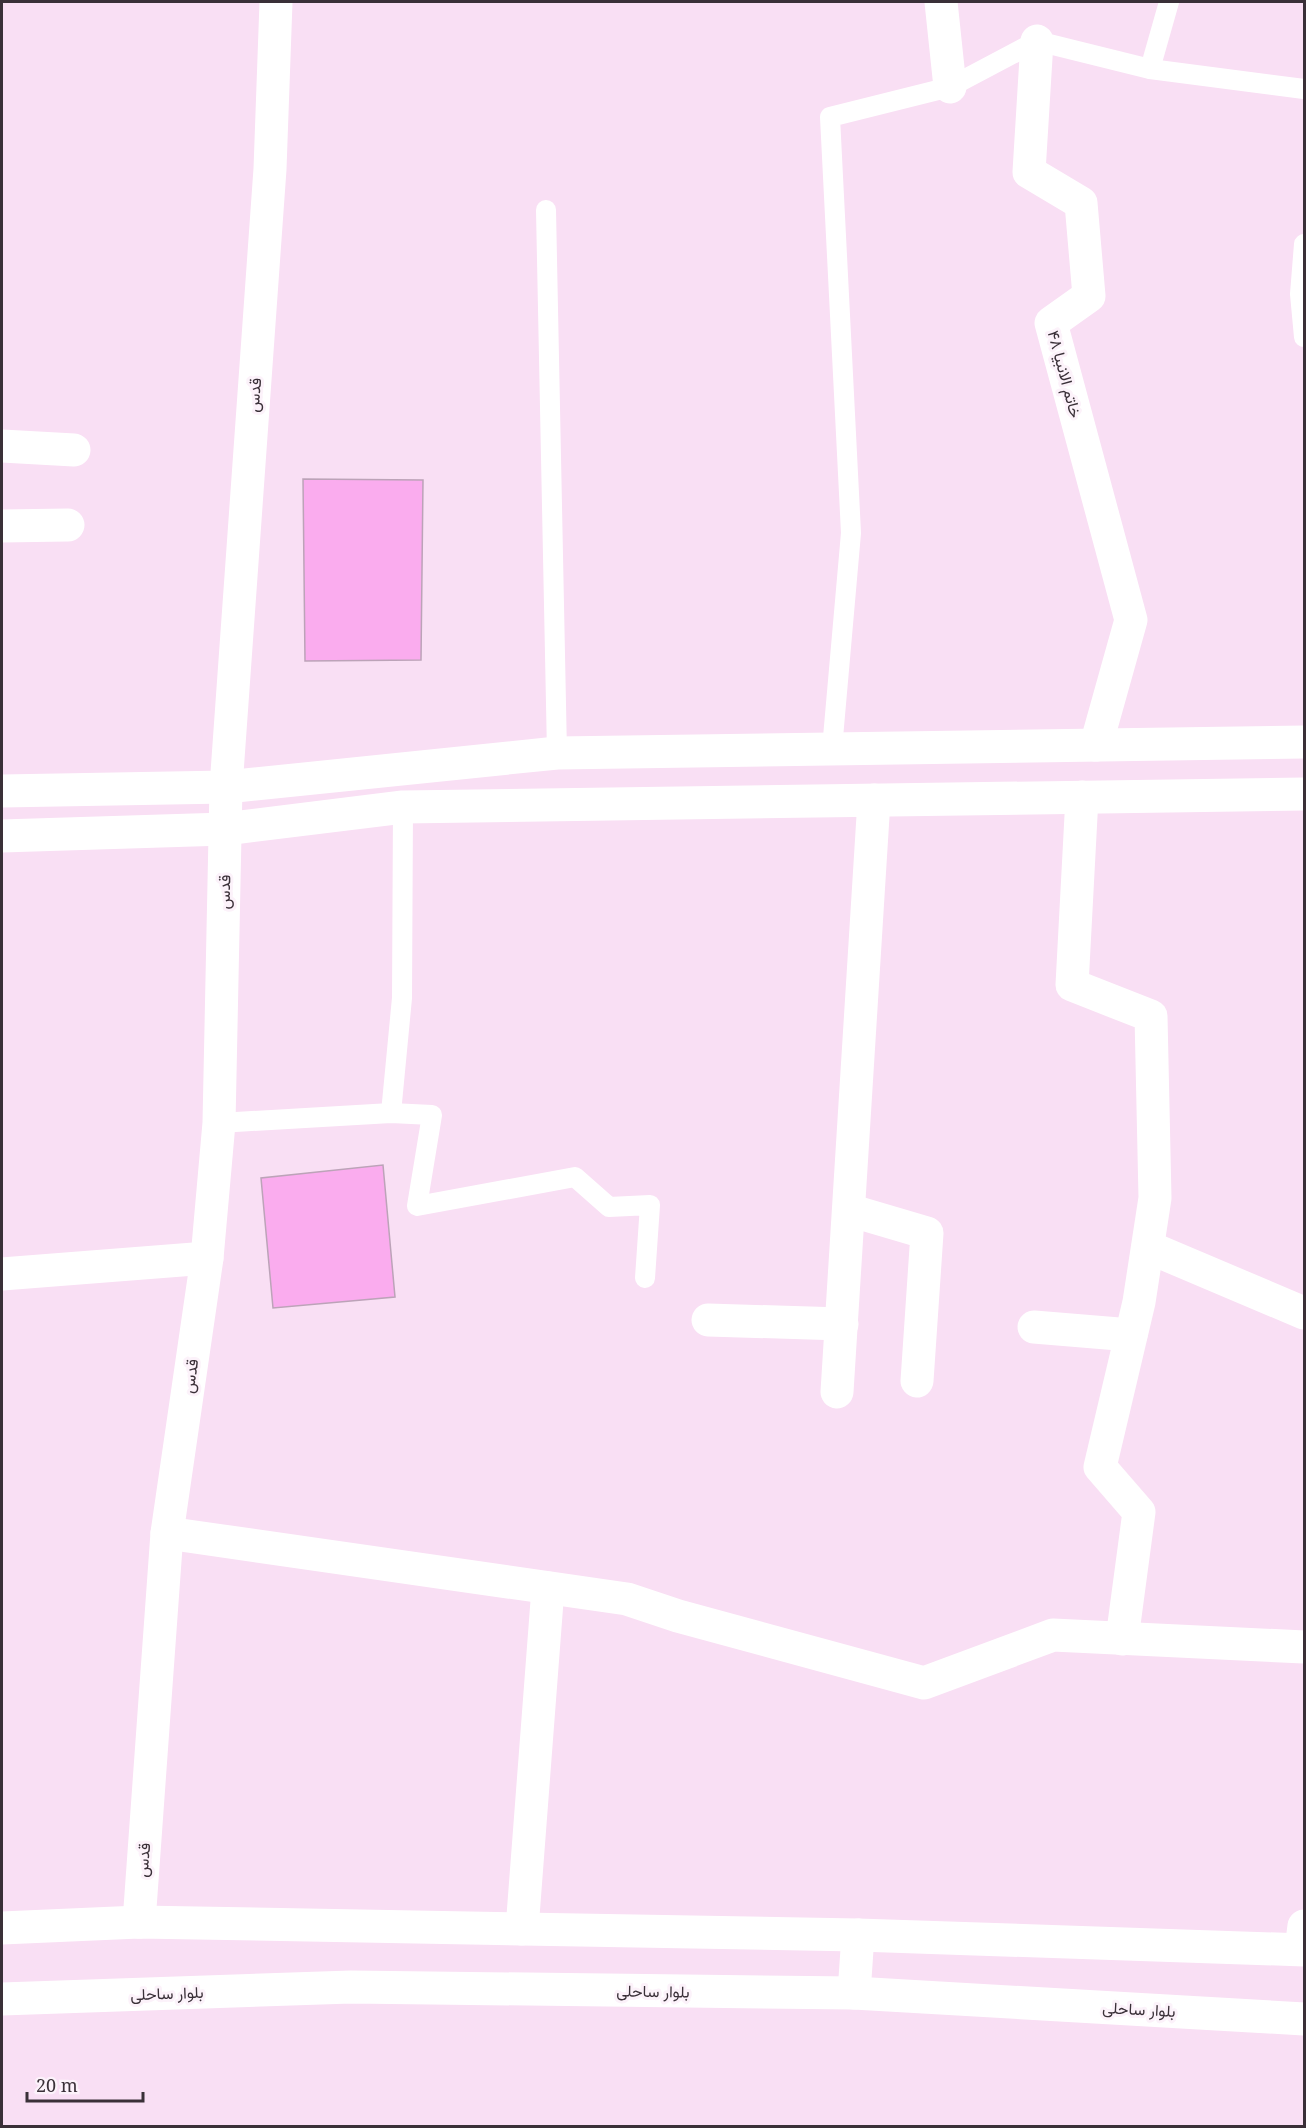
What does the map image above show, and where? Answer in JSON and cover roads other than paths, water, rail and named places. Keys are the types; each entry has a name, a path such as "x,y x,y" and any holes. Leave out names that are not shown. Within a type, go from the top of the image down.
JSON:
{"street":[{"name":"قدس","path":"139,1922 167,1533 207,1258 219,1124 226,787 270,169 276,2"},
{"path":"941,2 950,87"},
{"name":"خاتم الانبیا ۴۸","path":"1037,41 1029,172 1081,203 1089,296 1051,323 1131,620 1096,745"},
{"path":"2,446 74,450"},
{"path":"2,526 68,525"},
{"path":"2,791 226,787 557,753 1305,742"},
{"path":"2,836 225,829 403,807 1305,794"},
{"path":"1082,797 1072,985 1151,1016 1155,1198 1139,1302 1100,1467 1138,1512 1122,1639"},
{"path":"837,1392 874,800"},
{"path":"849,1210 927,1233 917,1381"},
{"path":"1148,1247 1305,1314"},
{"path":"2,1274 207,1258"},
{"path":"708,1320 842,1324"},
{"path":"1034,1327 1131,1335"},
{"path":"167,1533 627,1599 678,1616 924,1683 1053,1635 1305,1647"},
{"path":"522,1929 548,1588"},
{"path":"2,1928 139,1922 1304,1942"},
{"path":"854,1994 858,1935"},
{"name":"بلوار ساحلی","path":"2,1999 351,1986 854,1994 1305,2019"}],"lane":[{"path":"1150,69 1169,2"},
{"path":"832,748 851,533 830,117 950,87 1037,41 1150,69 1305,89"},
{"path":"546,210 557,753"},
{"path":"1305,244 1300,294 1305,337"},
{"path":"391,1113 402,998 403,807"},
{"path":"219,1124 391,1113 432,1115 417,1206 575,1177 609,1207 650,1205 645,1278"}]}
